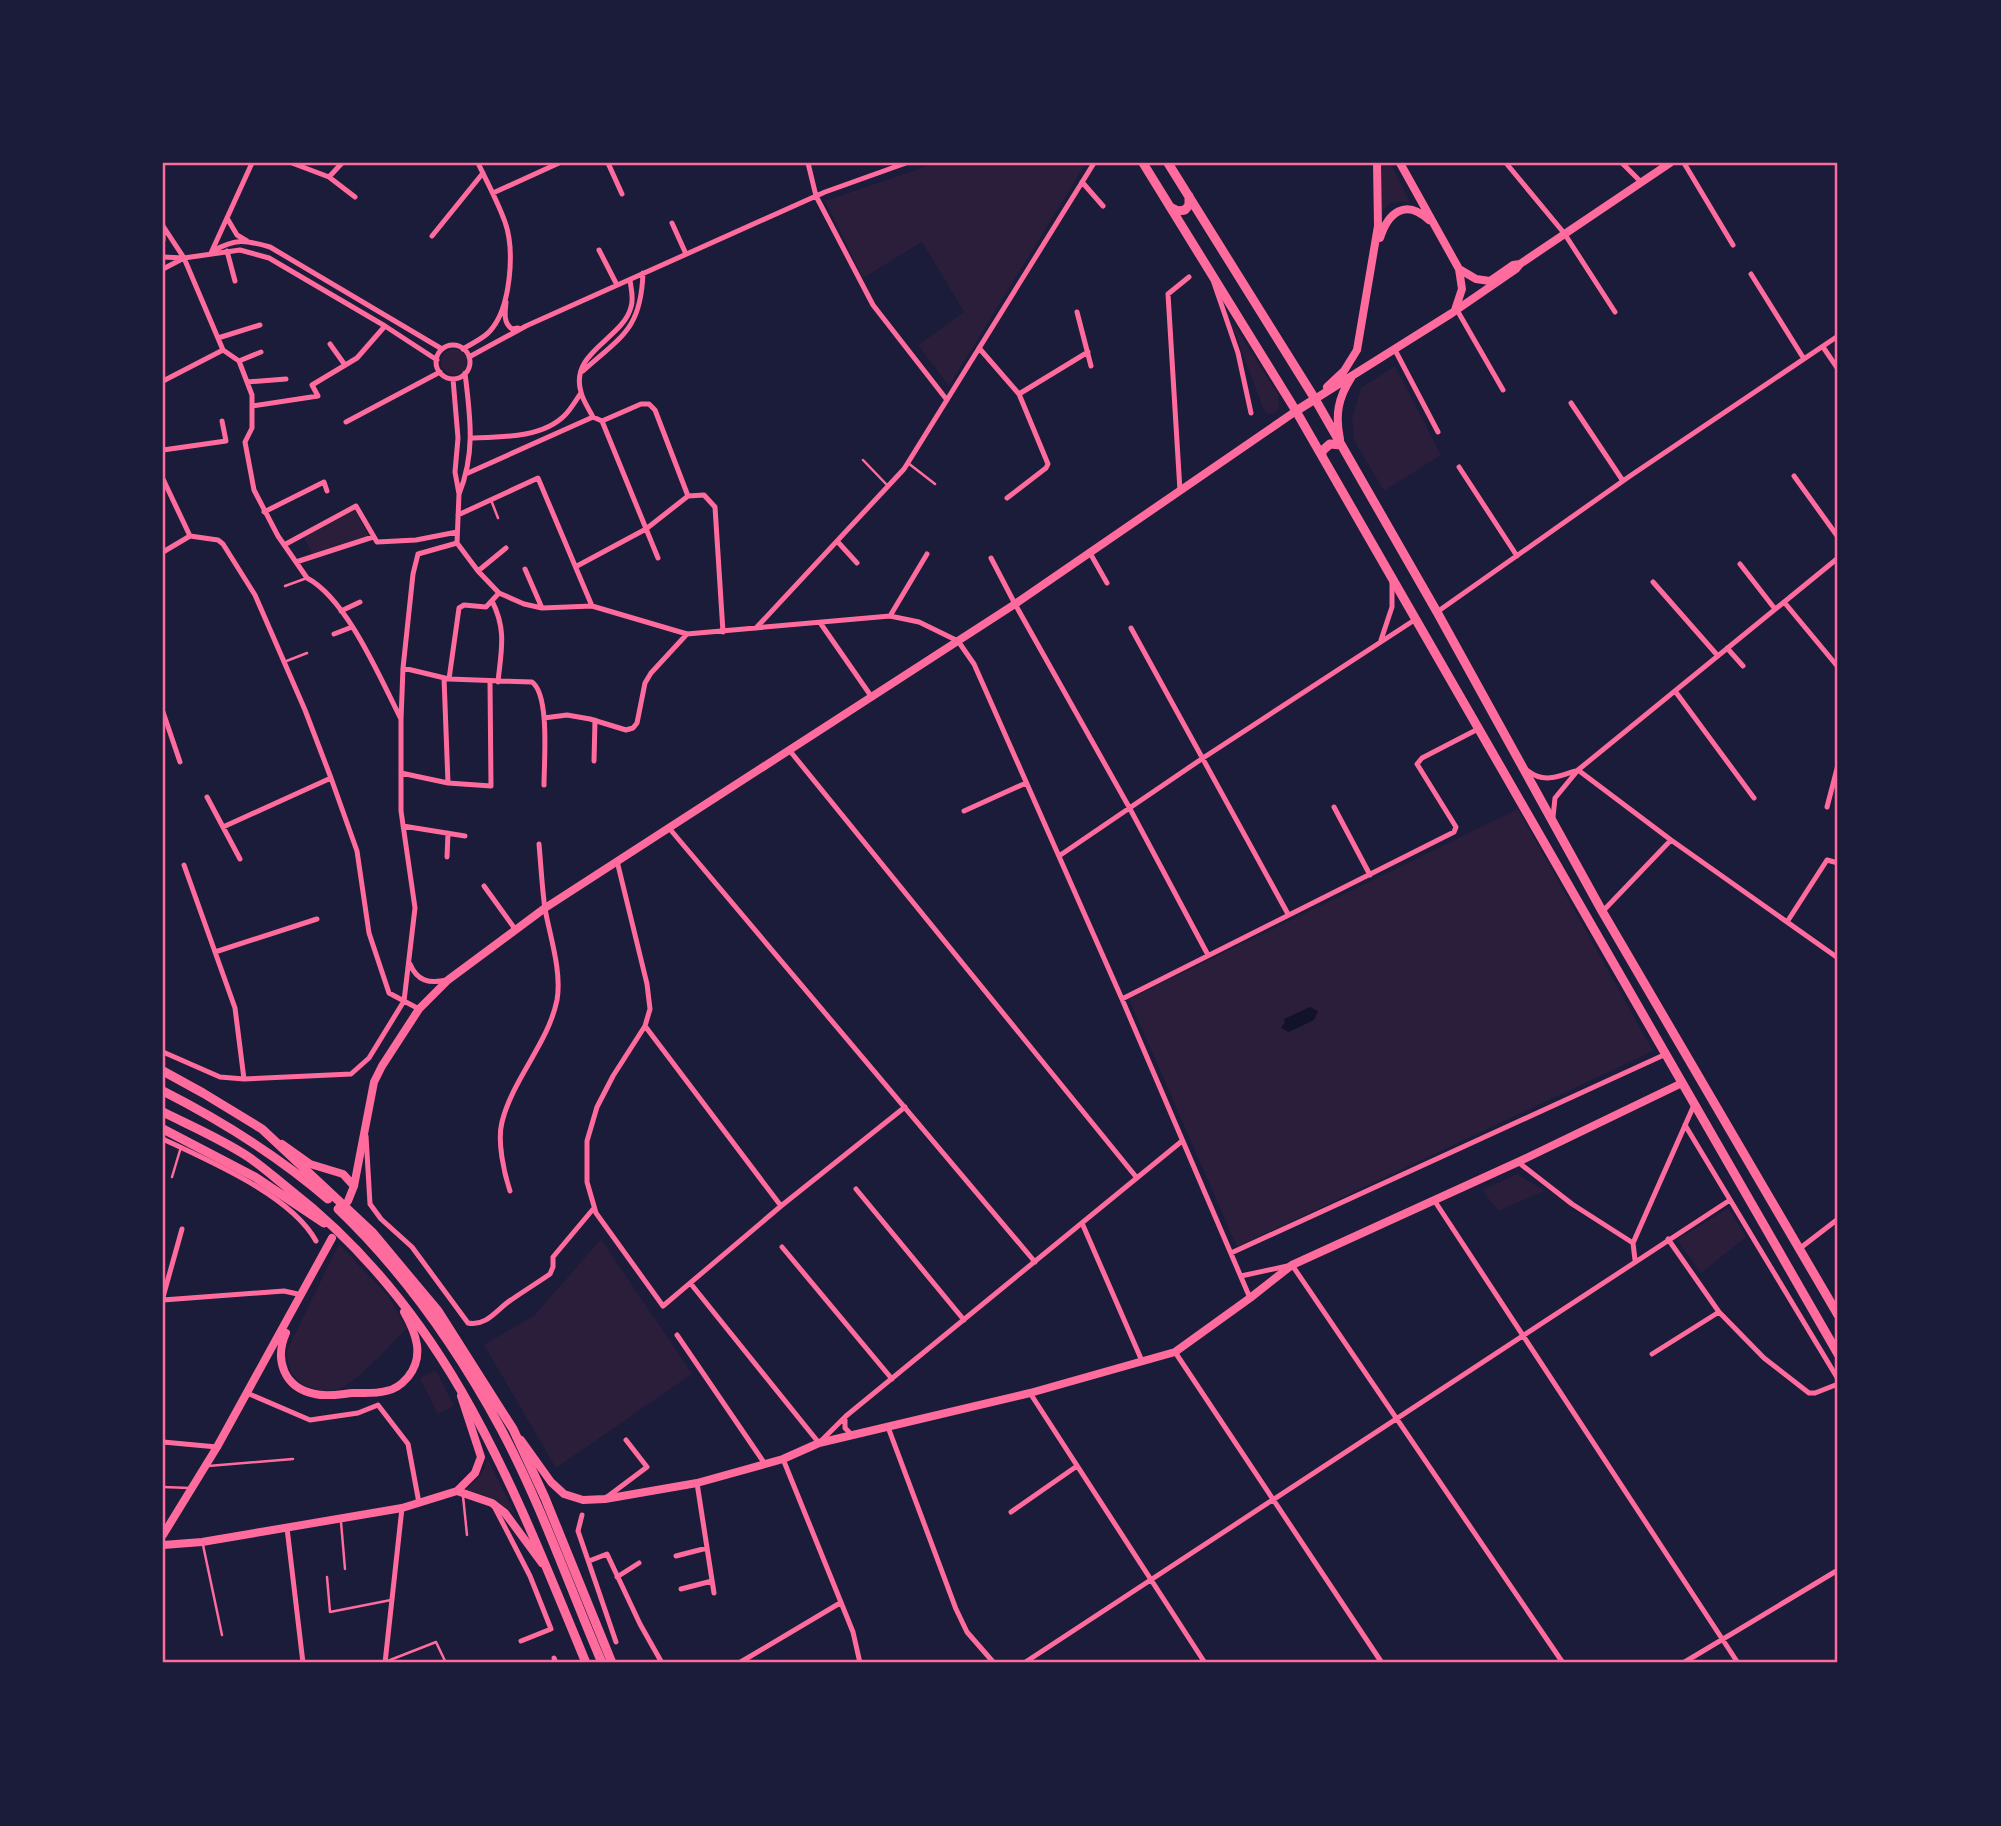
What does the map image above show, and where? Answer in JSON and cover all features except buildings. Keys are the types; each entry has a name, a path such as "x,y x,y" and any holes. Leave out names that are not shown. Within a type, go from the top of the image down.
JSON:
{"main road":[{"path":"1143,163 1296,411 1838,1354"},
{"path":"1168,163 1315,399 1437,612 1602,911 1838,1315"},
{"path":"1315,399 1345,371 1357,350 1378,226 1377,163"},
{"path":"1400,163 1459,269 1462,289 1455,312"},
{"path":"348,1201 354,1186 374,1082 419,1009 448,980 545,908 1015,604 1296,411 1455,312 1564,233 1670,163"},
{"path":"1170,207 1178,211 1185,210 1189,205 1189,196"},
{"path":"1369,279 1383,229 1396,212 1416,211 1428,219 1439,233"},
{"path":"1459,269 1476,279 1490,281 1513,265 1520,264"},
{"path":"1357,350 1364,360 1379,360"},
{"path":"1341,445 1337,426 1338,406 1342,393 1353,376"},
{"path":"1322,456 1322,451 1330,444 1341,445"},
{"path":"163,1071 262,1129 310,1164 343,1174 354,1186"},
{"path":"262,1129 353,1214 403,1267 438,1311 513,1429 551,1482 564,1494 583,1500 604,1499 697,1483 765,1465 819,1443 1030,1393 1175,1352 1292,1265 1518,1162 1682,1083"},
{"path":"163,1091 254,1143 326,1197 368,1237 423,1303 475,1383 502,1431 536,1505 601,1663"},
{"path":"163,1113 245,1161 324,1223 375,1272 396,1297 459,1390 518,1505 585,1663"},
{"path":"163,1113 248,1156 326,1217 386,1280 420,1324 461,1388 520,1503 585,1663"},
{"path":"163,1129 255,1177 324,1223"},
{"path":"163,1535 217,1447 337,1238"},
{"path":"302,1295 280,1346 279,1362 288,1379 301,1390 317,1395 386,1391 405,1381 414,1368 418,1349 414,1329 396,1297"},
{"path":"459,1390 481,1457 480,1465 460,1492"},
{"path":"513,1429 545,1498 612,1663"},
{"path":"163,1545 202,1542 402,1508 460,1492 492,1503 505,1513 543,1564"}],"street":[{"path":"211,253 252,163"},
{"path":"292,163 329,177 355,197"},
{"path":"329,177 342,163"},
{"path":"478,163 506,225 510,264 506,321 512,329 526,326"},
{"path":"493,193 559,163"},
{"path":"608,163 622,194"},
{"path":"808,163 816,196 873,305 947,400"},
{"path":"469,357 526,326 816,196 906,163"},
{"path":"755,629 908,463 1094,163"},
{"path":"1506,163 1564,233 1615,312"},
{"path":"1622,163 1640,181"},
{"path":"1684,163 1733,245"},
{"path":"432,236 483,173"},
{"path":"1082,182 1103,206"},
{"path":"227,218 237,235 247,241 270,247 442,349"},
{"path":"672,223 686,254"},
{"path":"163,226 163,240"},
{"path":"163,226 184,258 223,350 239,360 247,382 251,395 252,428 245,442 254,490 264,512 307,578 317,583 352,627 401,720"},
{"path":"211,253 230,242 247,241"},
{"path":"163,257 184,258 240,250 269,258 437,360"},
{"path":"599,250 617,285"},
{"path":"227,251 235,281"},
{"path":"163,269 184,258"},
{"path":"581,373 629,329 642,299 643,274"},
{"path":"1211,274 1238,353 1251,413"},
{"path":"1752,274 1804,359"},
{"path":"1180,491 1168,294 1189,277"},
{"path":"630,279 633,297 631,308 624,322 586,359 581,373 581,393 593,417 602,421 658,558"},
{"path":"463,349 488,334 494,327 506,299"},
{"path":"1077,312 1091,366"},
{"path":"1455,312 1503,390"},
{"path":"218,338 260,325"},
{"path":"252,406 318,396 312,385 357,358 385,326"},
{"path":"1437,612 1623,481 1838,336"},
{"path":"330,344 345,365"},
{"path":"453,345 463,349 469,357 469,366 465,373 453,379 440,372 437,360 442,349 453,345"},
{"path":"1823,346 1838,369"},
{"path":"979,348 1019,394 1048,464 1007,498"},
{"path":"163,381 223,350"},
{"path":"1395,350 1438,432"},
{"path":"239,360 261,352"},
{"path":"1019,394 1088,352"},
{"path":"346,422 440,372"},
{"path":"459,494 468,473 471,438 465,373"},
{"path":"247,382 286,379"},
{"path":"453,379 458,438 455,472 459,494 457,543 499,593 524,604 542,608 592,606 687,634 890,616 919,622 958,641 974,664 1251,1298"},
{"path":"471,438 507,436 540,430 565,416 581,393"},
{"path":"1571,402 1623,481"},
{"path":"602,421 641,404 649,404 655,410 688,496"},
{"path":"468,473 593,417"},
{"path":"163,450 226,441 222,421"},
{"path":"1459,467 1517,555"},
{"path":"1794,477 1838,537"},
{"path":"458,515 538,478 592,606"},
{"path":"163,479 190,536"},
{"path":"264,512 324,482 327,491"},
{"path":"577,566 646,529 688,496 704,495 715,507 723,632"},
{"path":"284,545 356,506 377,542 416,540 457,532"},
{"path":"163,552 190,536 218,540 229,552 255,595 331,778 357,851 369,933 389,993 419,1009"},
{"path":"296,562 373,537"},
{"path":"163,1052 220,1077 244,1079 351,1074 369,1058 404,1001 415,908 403,826 401,720 403,668 413,574 418,554 414,548 416,540"},
{"path":"837,541 858,563"},
{"path":"418,554 457,543"},
{"path":"478,571 506,548"},
{"path":"1090,553 1107,583"},
{"path":"890,616 927,554"},
{"path":"991,558 1208,955"},
{"path":"1553,824 1555,798 1577,769 1838,558"},
{"path":"1740,564 1775,609"},
{"path":"525,569 542,608"},
{"path":"1380,642 1392,607 1392,578"},
{"path":"1653,582 1718,656"},
{"path":"448,783 447,679 459,608 464,605 486,607 499,593"},
{"path":"341,611 360,601"},
{"path":"492,601 500,616 503,634 498,682"},
{"path":"1784,602 1838,667"},
{"path":"1059,856 1129,807 1416,619"},
{"path":"821,624 871,696"},
{"path":"334,634 352,627"},
{"path":"1131,628 1288,914"},
{"path":"544,718 567,715 626,730 633,728 637,723 645,683 687,634"},
{"path":"1727,648 1743,666"},
{"path":"403,668 447,679 536,684 540,688 544,718 544,785"},
{"path":"401,773 448,783 491,786 490,682"},
{"path":"1675,691 1754,798"},
{"path":"163,712 180,762"},
{"path":"594,761 595,720"},
{"path":"1122,999 1454,832 1456,827 1417,764 1422,758 1480,728"},
{"path":"790,751 1136,1178"},
{"path":"1520,765 1534,775 1549,778 1577,769"},
{"path":"1827,807 1838,765"},
{"path":"1577,769 1671,840 1838,958"},
{"path":"223,827 331,778"},
{"path":"964,811 1026,783"},
{"path":"208,797 240,859"},
{"path":"1334,807 1370,875"},
{"path":"403,826 466,836"},
{"path":"669,828 1035,1262"},
{"path":"447,857 449,833"},
{"path":"1602,911 1671,840"},
{"path":"510,1191 504,1171 501,1125 514,1089 542,1041 557,999 555,958 545,908 539,844"},
{"path":"1787,922 1827,860 1838,863"},
{"path":"618,861 647,984 650,1009 645,1026 597,1107 587,1141 587,1182 594,1208 663,1307 781,1206 905,1107"},
{"path":"184,865 235,1008 244,1079"},
{"path":"484,886 514,929"},
{"path":"215,952 317,919"},
{"path":"409,961 422,980 435,983 448,980"},
{"path":"645,1026 781,1206"},
{"path":"1231,1253 1666,1054"},
{"path":"1635,1260 1633,1243 1695,1105"},
{"path":"1668,1240 1719,1312 1763,1358 1803,1391 1815,1393 1838,1382 1685,1125"},
{"path":"365,1129 370,1204 381,1219 412,1247 468,1323 475,1325 486,1319 550,1274 553,1257 594,1208"},
{"path":"163,1139 260,1188 307,1225 316,1241"},
{"path":"691,1284 819,1443 846,1416 1182,1141"},
{"path":"1518,1162 1572,1204 1633,1243"},
{"path":"856,1189 964,1320"},
{"path":"1434,1200 1738,1663"},
{"path":"1024,1663 1730,1200"},
{"path":"1799,1248 1838,1219"},
{"path":"1083,1223 1142,1361"},
{"path":"182,1229 163,1298 284,1291 302,1295"},
{"path":"782,1247 892,1379"},
{"path":"1241,1276 1292,1265 1563,1663"},
{"path":"1652,1354 1719,1312"},
{"path":"677,1335 765,1465"},
{"path":"1175,1352 1382,1663"},
{"path":"247,1393 310,1420 358,1413 378,1405 408,1444 419,1503"},
{"path":"1030,1393 1205,1663"},
{"path":"846,1416 845,1428 853,1436"},
{"path":"888,1427 956,1609 967,1632 994,1663"},
{"path":"604,1499 647,1467 626,1440"},
{"path":"163,1442 217,1447"},
{"path":"783,1459 853,1632 860,1663"},
{"path":"1010,1512 1077,1466"},
{"path":"697,1483 714,1592"},
{"path":"492,1503 530,1576 551,1629 522,1642"},
{"path":"385,1663 402,1508"},
{"path":"582,1515 578,1531 616,1642"},
{"path":"287,1528 303,1663"},
{"path":"676,1556 707,1548"},
{"path":"589,1561 607,1555 662,1663"},
{"path":"617,1577 639,1563"},
{"path":"1683,1663 1838,1570"},
{"path":"681,1588 712,1581"},
{"path":"738,1663 840,1603"}],"lane":[{"path":"863,460 887,485"},
{"path":"908,463 936,484"},
{"path":"491,500 498,518"},
{"path":"285,586 307,578"},
{"path":"284,662 307,653"},
{"path":"172,1177 181,1147"},
{"path":"205,1466 293,1459"},
{"path":"163,1487 190,1488"},
{"path":"460,1492 467,1535"},
{"path":"341,1518 345,1569"},
{"path":"202,1542 222,1635"},
{"path":"327,1577 330,1612 391,1600"},
{"path":"385,1663 436,1642 446,1663"}],"shaded area":[{"path":"936,163 1086,163 949,386 918,345 964,312 922,242 863,278 825,201"},
{"path":"1378,163 1390,163 1411,204 1394,202 1381,213"},
{"path":"1230,319 1278,394 1279,408 1275,413 1266,413 1263,408"},
{"path":"454,349 464,352 467,362 464,372 454,375 444,372 441,362 444,352"},
{"path":"1395,366 1441,455 1384,491 1354,440 1352,419 1361,388"},
{"path":"354,509 369,536 313,555 303,536"},
{"path":"1518,809 1653,1051 1237,1247 1129,999"},
{"path":"1310,1007 1318,1011 1314,1020 1289,1032 1281,1028 1284,1019"},
{"path":"1517,1174 1545,1191 1498,1211 1482,1190"},
{"path":"1728,1208 1746,1237 1701,1273 1677,1240"},
{"path":"601,1239 692,1374 556,1468 484,1345 535,1315"},
{"path":"339,1244 388,1296 407,1328 374,1362 345,1386 330,1390 313,1389 293,1375 287,1350"},
{"path":"436,1370 454,1406 438,1414 420,1378"},
{"path":"487,1457 515,1514 491,1499 464,1490 480,1476"}]}
